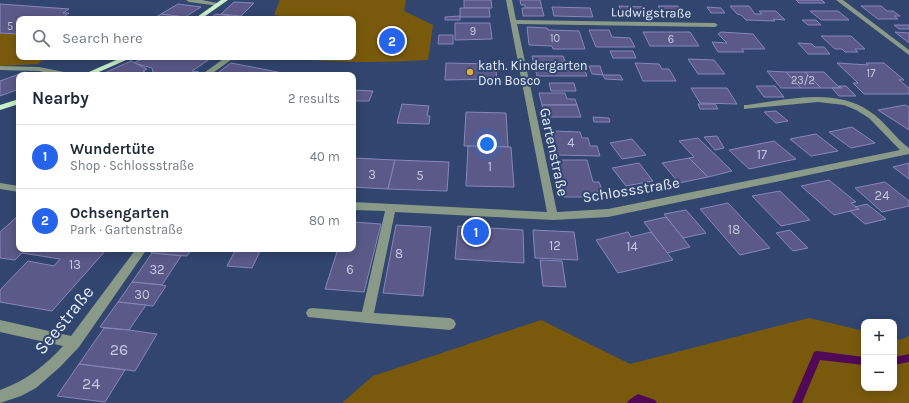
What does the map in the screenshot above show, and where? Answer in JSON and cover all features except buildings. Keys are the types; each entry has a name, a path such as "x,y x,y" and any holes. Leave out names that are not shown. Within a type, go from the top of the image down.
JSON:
{"main road":[{"path":"201,16 225,0"},
{"path":"93,72 123,60"},
{"path":"0,108 16,102"}],"street":[{"path":"189,0 219,4"},
{"name":"Gartenstraße","path":"509,0 553,216"},
{"path":"839,0 909,53"},
{"name":"Ludwigstraße","path":"513,22 716,25"},
{"path":"209,72 227,60"},
{"path":"0,68 39,69 54,72"},
{"path":"747,107 820,100 840,102 860,108 870,115 908,151"},
{"name":"Schlossstraße","path":"356,206 553,216 608,213 908,151"},
{"path":"0,186 16,189"},
{"path":"366,318 391,208"},
{"name":"Seestraße","path":"0,397 31,384 55,366 74,343 140,252"},
{"path":"312,314 450,324"},
{"path":"0,326 74,343"}],"shaded area":[{"path":"280,0 406,0 404,11 433,25 428,60 355,62 319,60 356,60 356,16 274,15"},
{"path":"0,33 16,34 16,60 42,60 38,64 0,66"},
{"path":"809,318 861,330 861,391 897,391 897,339 900,340 909,336 909,403 342,403 373,376 541,320 630,364"}],"waterway":[{"path":"797,403 817,355 861,361"},
{"path":"897,360 909,358"},
{"path":"632,403 638,399 652,403"}],"place":[{"name":"Ochsengarten","path":"392,41"},
{"name":"kath. Kindergarten Don Bosco","path":"470,72"},
{"name":"Wundertüte","path":"476,232"}]}
